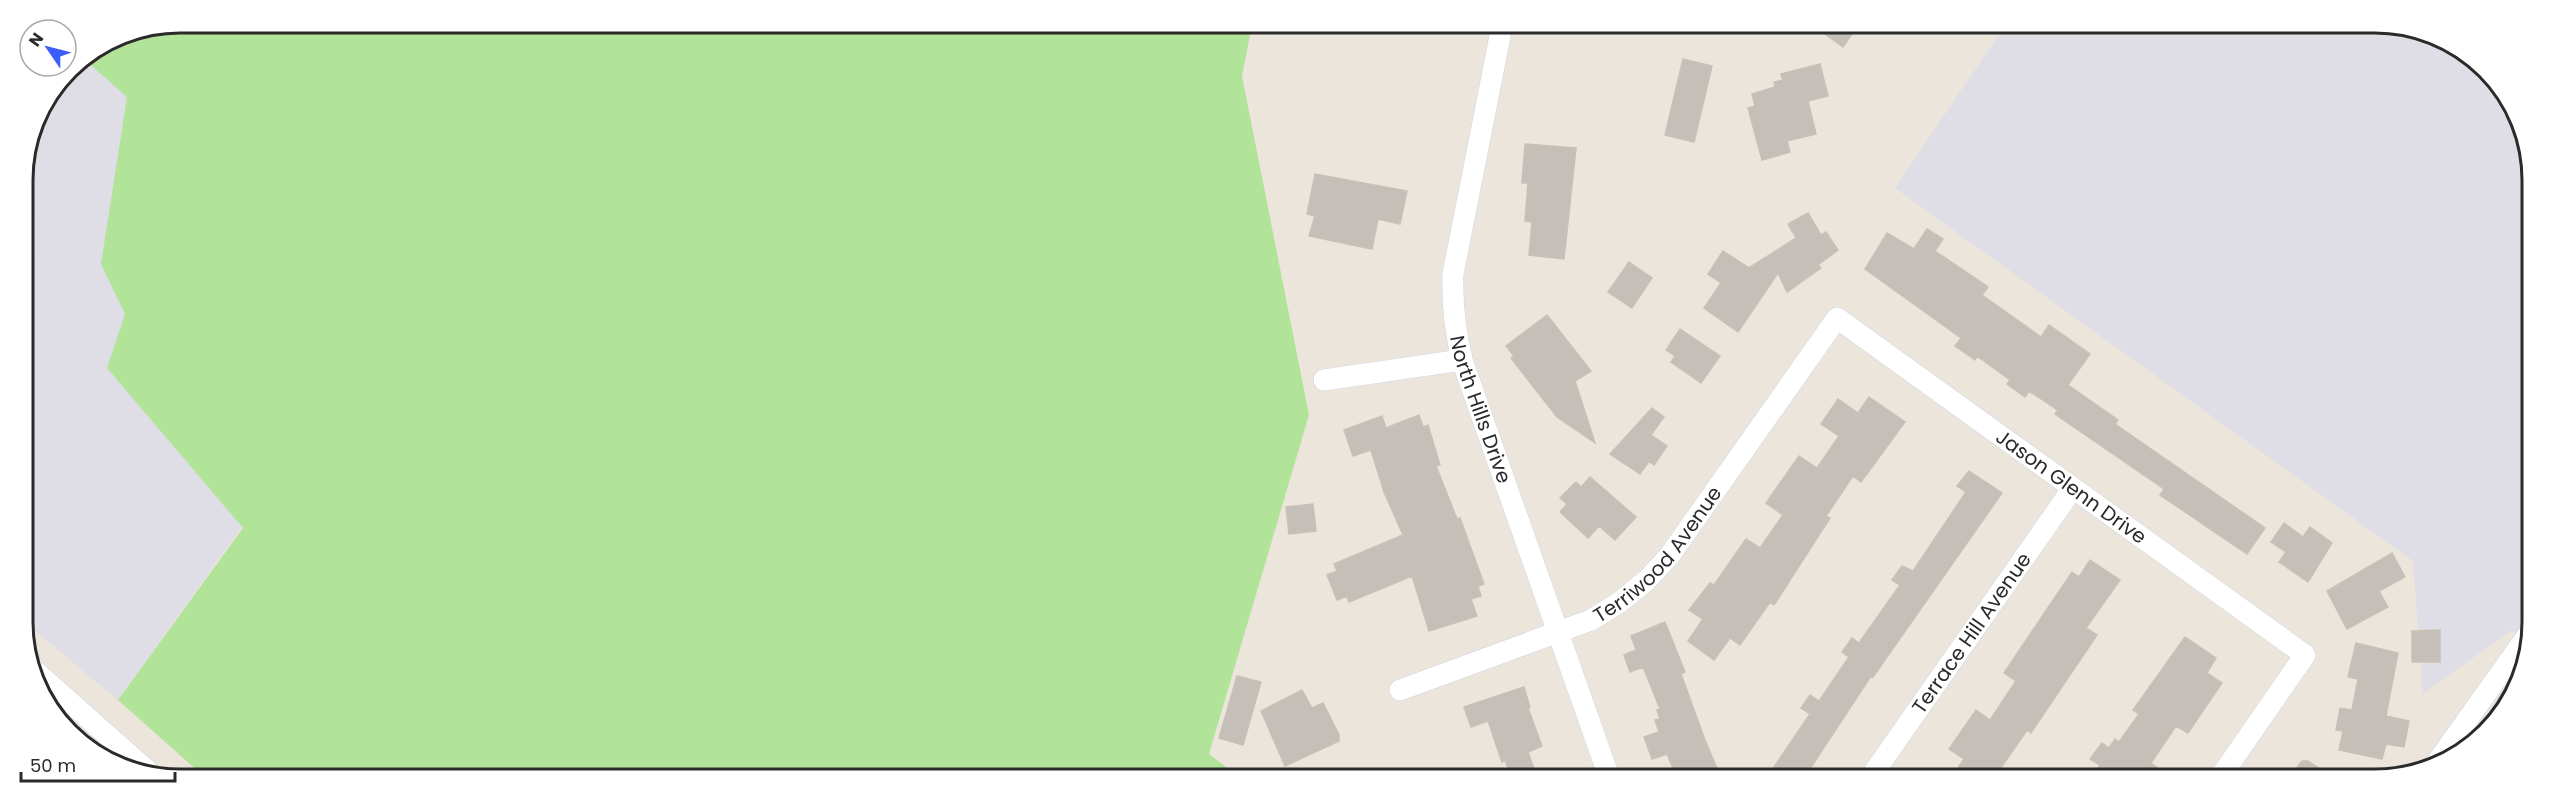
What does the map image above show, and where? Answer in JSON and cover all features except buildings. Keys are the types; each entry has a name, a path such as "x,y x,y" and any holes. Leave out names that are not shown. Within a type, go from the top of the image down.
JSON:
{"street":[{"name":"North Hills Drive","path":"1501,33 1453,274 1453,313 1462,360 1606,769"},
{"name":"Jason Glenn Drive","path":"1837,318 2305,656 2226,769"},
{"name":"Terriwood Avenue","path":"1400,690 1559,634 1591,620 1620,602 1647,580 1670,555 1837,318"},
{"path":"1324,380 1462,360"},
{"name":"Terrace Hill Avenue","path":"1876,769 2073,488"},
{"path":"2446,750 2520,646"},
{"path":"45,680 138,763"}],"shaded area":[{"path":"2000,33 2394,34 2431,44 2464,63 2485,83 2507,115 2519,151 2522,171 2521,633 2510,631 2423,694 2413,561 1895,188"},
{"path":"101,56 390,319 118,700 33,629 33,171 38,142 48,115 63,91 75,78 78,78 83,70"},
{"path":"71,720 98,743 91,739"}],"green space":[{"path":"1250,33 1242,76 1309,415 1209,754 1229,769 195,769 118,700 243,528 107,368 125,314 101,264 127,97 90,64 124,44 161,34"}]}
